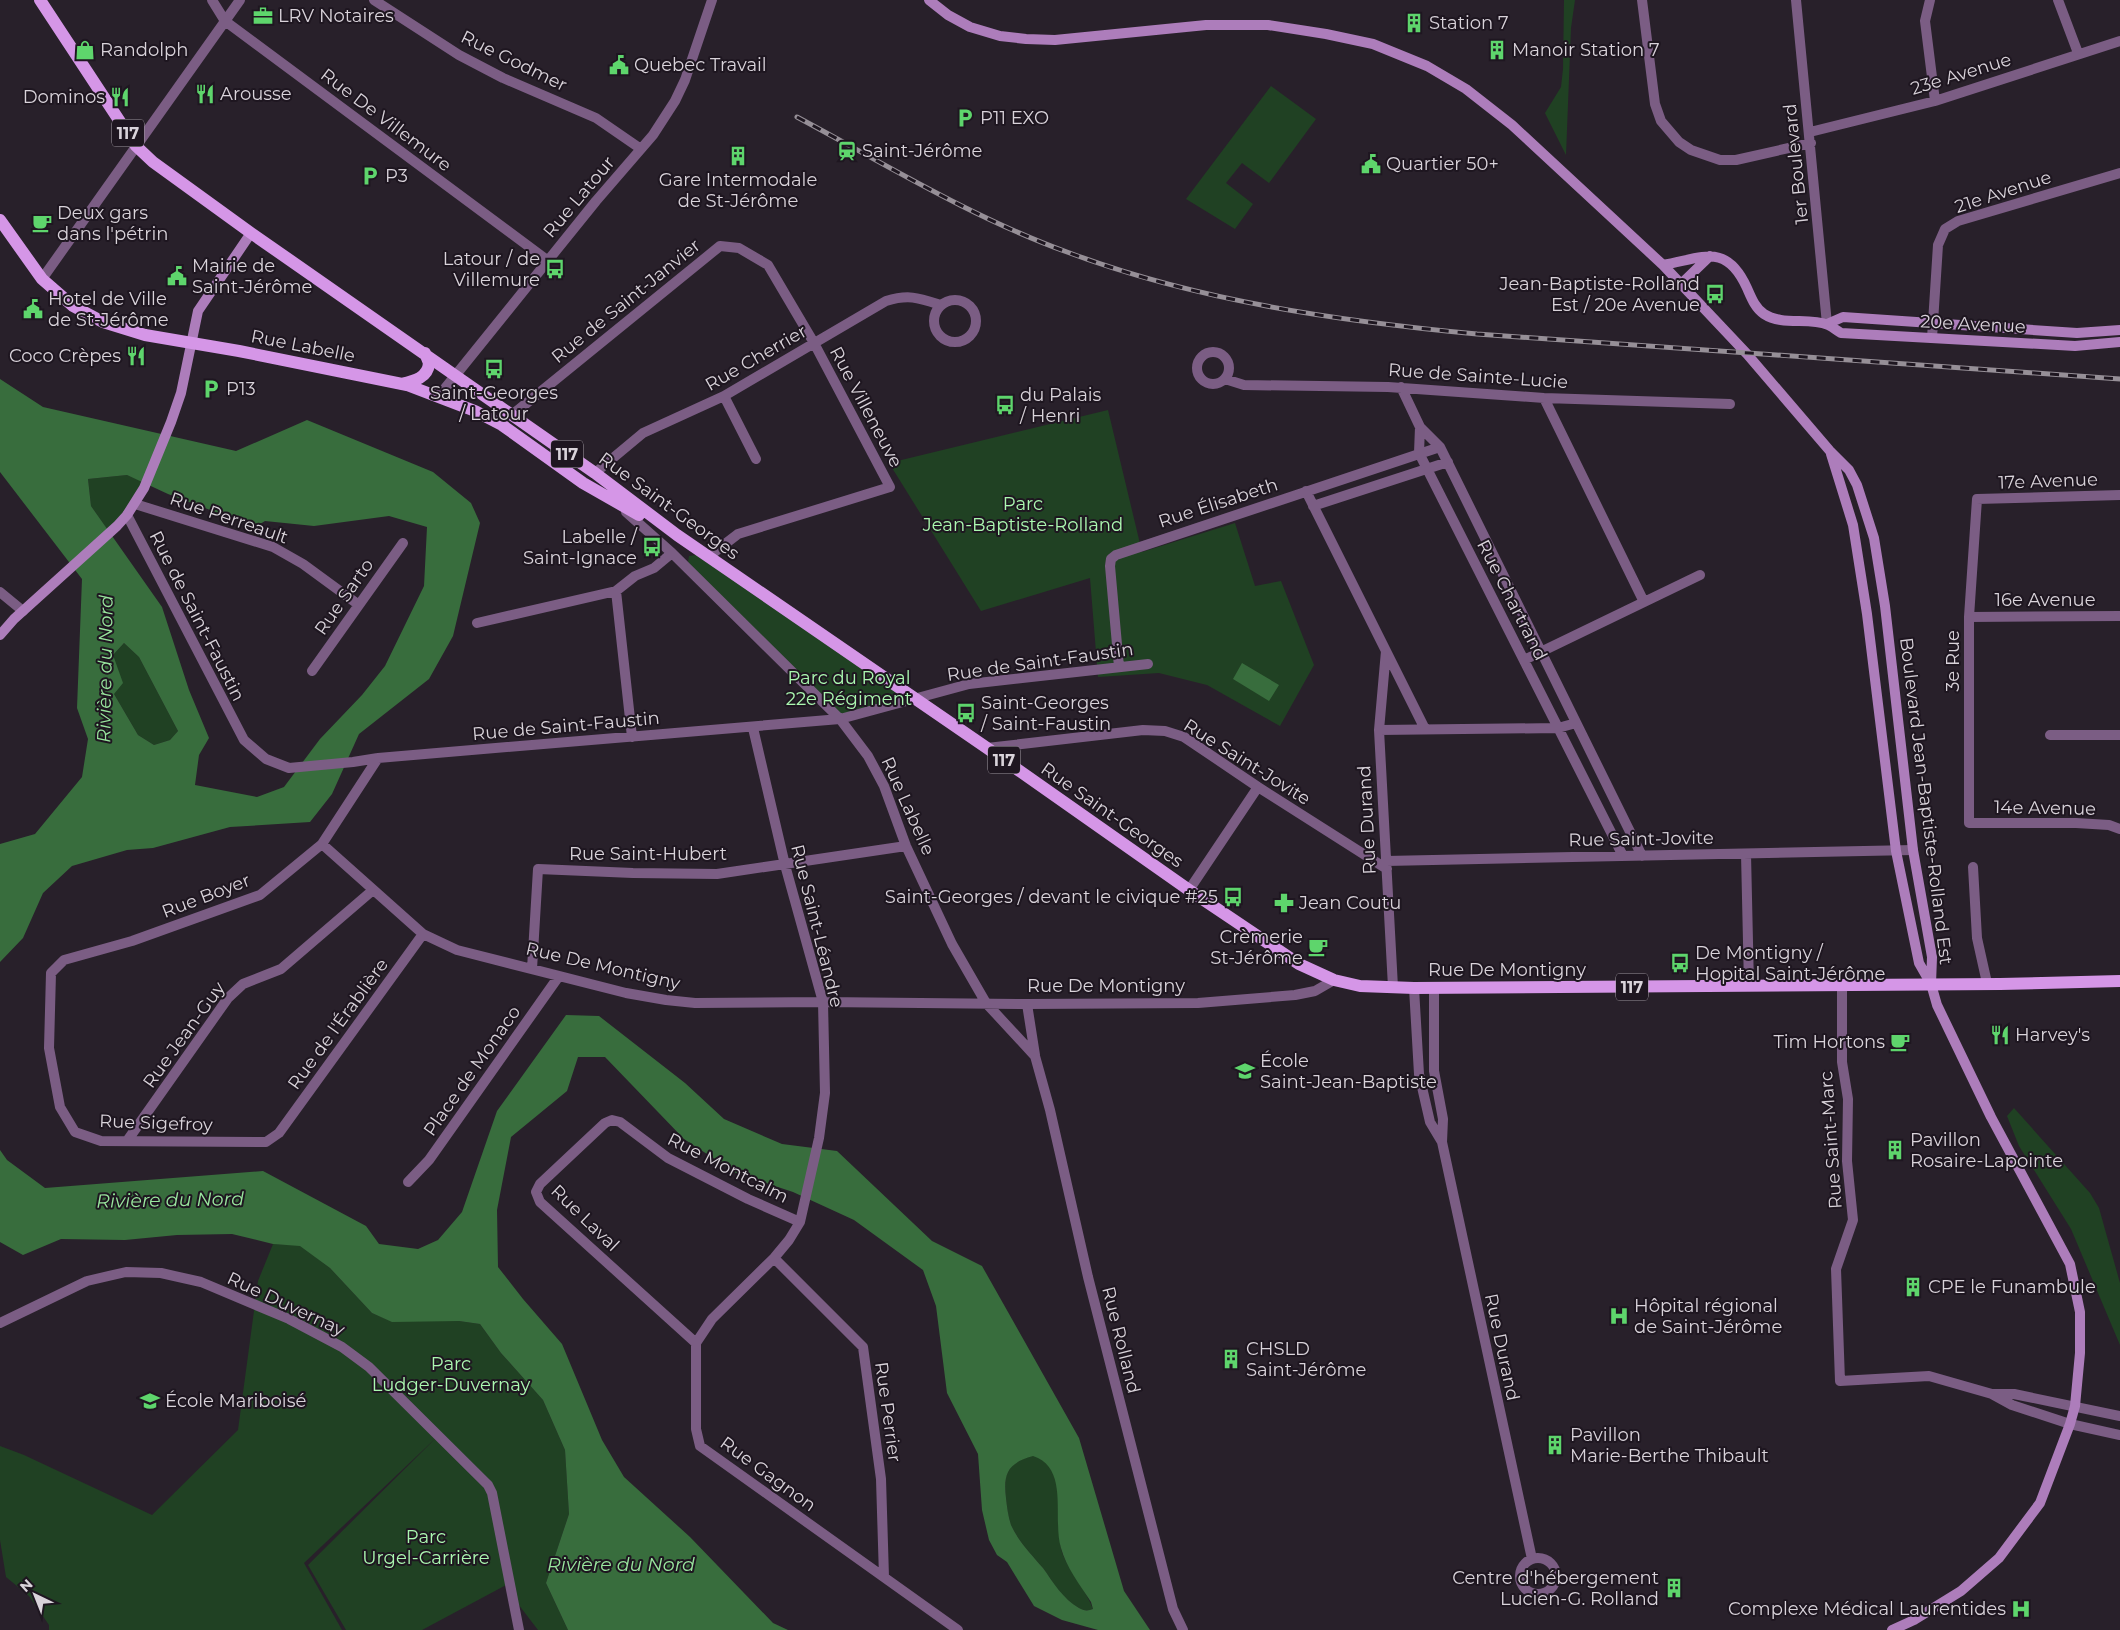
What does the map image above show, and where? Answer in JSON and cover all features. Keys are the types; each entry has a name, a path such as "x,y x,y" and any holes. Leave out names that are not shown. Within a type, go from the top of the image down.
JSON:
{"main road":[{"name":"Rue Saint-Georges","path":"40,0 136,146 153,162 251,233 595,473 708,557 987,748 1188,890 1299,964 1334,980"},
{"name":"Rue Labelle","path":"0,220 42,279 73,306 103,322 145,335 192,342 401,384 438,397 475,411 502,425 583,483 677,535"},
{"path":"401,384 416,380 425,374 429,363 425,353"},
{"name":"Rue De Montigny","path":"1334,980 1360,986 1414,988 1931,984"},
{"name":"117","path":"1931,984 2120,981"}],"street":[{"name":"Rue De Villemure","path":"212,0 225,21 547,260"},
{"path":"42,279 240,0"},
{"name":"Rue Godmer","path":"374,0 459,55 503,78 596,118 641,148"},
{"name":"Rue Latour","path":"438,397 547,260 641,148 674,101 685,80 712,0"},
{"name":"Boulevard Jean-Baptiste-Rolland Est","path":"929,0 970,27 1000,36 1026,39 1055,40 1206,25 1268,25 1373,44 1427,66 1474,95 1512,125 1663,265 1747,354 1830,451 1849,470 1868,515 1874,538 1885,606 1914,850 1932,957 1931,984"},
{"name":"23e Avenue","path":"1642,0 1655,104 1660,121 1679,142 1691,150 1720,160 1736,160 1935,101 2078,53 2120,41"},
{"name":"1er Boulevard","path":"1796,0 1828,324"},
{"path":"1930,0 1925,21 1935,101"},
{"path":"2058,0 2078,53"},
{"name":"21e Avenue","path":"1932,338 1938,245 1945,230 1958,221 2120,173"},
{"path":"0,635 23,611 116,526 135,504 144,488 181,393 198,312 251,233"},
{"name":"Rue de Saint-Janvier","path":"512,415 720,246 738,248 768,265"},
{"path":"1663,265 1711,256"},
{"path":"1681,284 1711,256"},
{"name":"20e Avenue","path":"1711,256 1724,258 1735,267 1758,308 1764,314 1779,319 1828,324 1842,333 2075,346 2120,342"},
{"name":"Rue Villeneuve","path":"708,557 738,534 890,487 814,344 768,265"},
{"name":"Rue Cherrier","path":"595,473 643,433 724,396 886,301 901,296 916,296 941,305 954,300 960,301 971,308 976,320 972,333 968,338 954,342 941,338 934,325 937,311 941,305"},
{"name":"20e Avenue","path":"1828,324 1843,316 2077,333 2120,330"},
{"name":"Rue de Sainte-Lucie","path":"1225,379 1244,385 1401,387 1544,398 1730,404"},
{"name":"Rue Chartrand","path":"1401,387 1420,427 1440,446 1642,856"},
{"path":"724,396 756,459"},
{"path":"1544,398 1644,602"},
{"name":"Rue Chartrand","path":"1420,427 1419,453 1623,856"},
{"name":"Rue Élisabeth","path":"1119,667 1110,566 1111,560 1116,555 1440,446"},
{"name":"Boulevard Jean-Baptiste-Rolland Est","path":"1830,451 1853,525 1874,668 1896,851 1919,963 1931,984"},
{"path":"1313,506 1448,462"},
{"path":"1306,491 1425,729"},
{"name":"17e Avenue","path":"1977,499 2120,495"},
{"name":"3e Rue","path":"1969,823 1969,617 1977,499"},
{"name":"Rue Labelle","path":"614,501 672,553 840,720 868,756 884,786 906,846 952,944 986,1003"},
{"name":"Rue Perreault","path":"135,504 273,547 303,564 359,604"},
{"name":"Rue de Saint-Faustin","path":"126,515 244,740 266,759 289,768 378,758 840,720 969,684 1148,664"},
{"name":"Rue Sarto","path":"312,671 403,543"},
{"path":"477,623 616,591 635,576 654,568 672,553"},
{"path":"1524,660 1700,575"},
{"path":"616,591 632,737"},
{"path":"0,592 23,611"},
{"path":"1866,608 1885,606"},
{"name":"16e Avenue","path":"1969,617 2120,616"},
{"name":"Rue Durand","path":"1386,651 1379,730 1393,987"},
{"path":"1874,668 1892,666"},
{"path":"1379,730 1558,728 1576,723"},
{"name":"Rue Saint-Léandre","path":"753,728 785,865 823,1002 825,1093 819,1138 800,1222"},
{"name":"Rue Saint-Jovite","path":"987,748 1142,730 1165,731 1184,737 1258,787 1386,865 1623,856 1914,850"},
{"path":"2050,735 2120,735"},
{"name":"Rue Boyer","path":"51,973 64,960 132,941 260,895 322,844 378,758"},
{"path":"1587,785 1602,776"},
{"path":"1188,890 1258,787"},
{"name":"14e Avenue","path":"1969,823 2076,823 2120,828"},
{"name":"Rue De Montigny","path":"322,844 423,934 457,950 626,993 695,1004 823,1002 1198,1003 1294,995 1315,991 1334,980"},
{"name":"Rue Saint-Hubert","path":"532,969 538,869 717,874 906,846"},
{"path":"1746,854 1749,986"},
{"path":"1973,867 1977,938 1986,983"},
{"name":"Rue Jean-Guy","path":"127,1142 228,998 243,984 281,969 373,890"},
{"name":"Rue de l'Érablière","path":"279,1133 423,934"},
{"name":"Rue Sigefroy","path":"51,973 49,1048 60,1107 75,1132 101,1141 127,1142 266,1142 279,1133"},
{"name":"Place de Monaco","path":"408,1182 429,1160 560,976"},
{"name":"Rue Saint-Marc","path":"1842,984 1842,1062 1848,1099 1847,1161 1853,1220 1836,1269 1840,1381 1929,1376 1992,1394"},
{"path":"1899,1629 1961,1591 1999,1558 2040,1503 2070,1424 2080,1353 2080,1312 2070,1264 1991,1117 1937,1005 1931,984"},
{"name":"Rue Durand","path":"1434,987 1434,1071 1443,1119 1442,1142 1532,1559"},
{"name":"Rue Durand","path":"1414,988 1420,1074 1430,1122 1442,1142"},
{"name":"Rue Rolland","path":"986,1003 1035,1056"},
{"name":"Rue Rolland","path":"1027,1004 1035,1056 1088,1277 1171,1600 1183,1630"},
{"name":"Rue Laval","path":"620,1122 612,1120 604,1123 540,1184 536,1192 540,1202 696,1343"},
{"name":"Rue Montcalm","path":"620,1122 668,1158 748,1200 800,1222"},
{"path":"696,1343 712,1319 774,1258 789,1240 800,1222"},
{"name":"Rue Perrier","path":"774,1258 863,1347 880,1479 884,1577"},
{"name":"Rue Duvernay","path":"0,1323 87,1281 126,1272 161,1272 210,1286 289,1319 342,1347 369,1367 488,1485 492,1492 518,1630"},
{"name":"Rue Gagnon","path":"696,1343 696,1429 700,1446 958,1630"},
{"path":"1992,1394 2014,1394 2120,1416"},
{"path":"1992,1394 2012,1405 2070,1424 2120,1435"}],"green space":[{"path":"1564,0 1575,0 1571,28 1566,155 1545,113 1561,87"},
{"path":"1271,86 1316,119 1269,183 1242,163 1226,183 1253,204 1235,229 1186,199"},
{"name":"Parc Jean-Baptiste-Rolland","path":"1108,410 1142,552 1235,523 1255,586 1281,581 1314,665 1280,726 1207,685 1159,673 1098,677 1090,578 981,611 889,463"},
{"path":"127,475 142,481 135,504 107,529 91,506 88,479"},
{"name":"Parc du Royal 22e Régiment","path":"696,555 914,699 840,719 688,562 689,556"},
{"path":"124,643 139,657 178,731 170,740 154,745 138,735 114,694 113,655"},
{"path":"2014,1108 2090,1193 2099,1208 2120,1283 2120,1345 2071,1229 2019,1146 2007,1116"},
{"path":"273,1244 300,1245 330,1268 372,1313 391,1321 459,1321 480,1324 501,1353 543,1400 565,1450 569,1514 546,1583 568,1630 538,1630 512,1596 508,1584 422,1630 346,1630 308,1565 439,1435 304,1563 342,1630 49,1630 49,1625 29,1596 6,1577 0,1540 0,1446 24,1455 152,1515 238,1430 258,1281"},
{"path":"1033,1455 1047,1462 1053,1471 1058,1494 1059,1533 1063,1555 1093,1609 1081,1609 1063,1596 1021,1542 1011,1525 1008,1515 1005,1482 1009,1470 1013,1466"}],"water":[{"name":"Rivière du Nord","path":"0,379 43,407 236,451 307,420 433,472 471,503 480,523 453,636 429,679 359,734 332,794 310,822 230,827 153,848 127,850 72,866 43,893 23,938 0,962 0,844 35,834 82,777 88,739 77,708 82,579 0,472","holes":["127,475 168,494 255,527 265,521 314,526 389,516 427,527 424,586 385,666 362,695 320,739 284,787 257,797 195,785 199,755 209,738 189,690 162,607 91,506 88,479","124,643 139,657 178,731 170,740 154,745 138,735 114,694 123,683 113,655"]},
{"path":"1242,663 1279,685 1269,701 1233,679"},
{"name":"Rivière du Nord","path":"566,1015 599,1016 685,1083 724,1119 782,1144 837,1151 932,1241 982,1266 1079,1438 1124,1591 1150,1630 1098,1630 1062,1620 1034,1606 1007,1562 997,1555 989,1540 982,1510 978,1454 947,1393 936,1306 923,1270 854,1220 793,1192 736,1173 684,1139 605,1057 578,1057 567,1091 511,1137 497,1210 498,1267 562,1344 602,1440 624,1477 690,1537 773,1623 788,1630 568,1630 546,1583 569,1514 565,1450 543,1400 501,1353 480,1324 459,1321 392,1322 372,1313 330,1268 300,1246 273,1244 232,1234 177,1235 125,1240 61,1239 23,1255 0,1242 0,1150 7,1160 45,1188 263,1171 366,1226 379,1244 418,1249 438,1240 462,1212 497,1111","holes":["1033,1456 1044,1462 1052,1471 1056,1483 1059,1536 1063,1555 1091,1602 1093,1609 1091,1610 1081,1609 1063,1595 1021,1542 1011,1525 1005,1489 1009,1470 1018,1462"]}],"railway":[{"path":"797,117 963,207 1032,238 1116,269 1166,284 1217,296 1373,323 1477,334 2120,379"}],"place":[{"name":"LRV Notaires","path":"263,16"},
{"name":"Station 7","path":"1414,23"},
{"name":"Randolph","path":"85,50"},
{"name":"Manoir Station 7","path":"1497,50"},
{"name":"Quebec Travail","path":"619,65"},
{"name":"Arousse","path":"205,94"},
{"name":"Dominos","path":"120,97"},
{"name":"P11 EXO","path":"965,118"},
{"name":"Saint-Jérôme","path":"847,151"},
{"name":"Gare Intermodale de St-Jérôme","path":"738,156"},
{"name":"Quartier 50+","path":"1371,164"},
{"name":"P3","path":"370,176"},
{"name":"Deux gars dans l'pétrin","path":"42,223"},
{"name":"Latour / de Villemure","path":"555,269"},
{"name":"Mairie de Saint-Jérôme","path":"177,276"},
{"name":"Jean-Baptiste-Rolland Est / 20e Avenue","path":"1715,294"},
{"name":"Hotel de Ville de St-Jérôme","path":"33,309"},
{"name":"Coco Crèpes","path":"136,356"},
{"name":"Saint-Georges / Latour","path":"494,369"},
{"name":"P13","path":"211,389"},
{"name":"du Palais / Henri","path":"1005,405"},
{"name":"Labelle / Saint-Ignace","path":"652,547"},
{"name":"Saint-Georges / Saint-Faustin","path":"966,713"},
{"name":"Saint-Georges / devant le civique #25","path":"1233,897"},
{"name":"Jean Coutu","path":"1284,903"},
{"name":"Crèmerie St-Jérôme","path":"1318,947"},
{"name":"De Montigny / Hopital Saint-Jérôme","path":"1680,963"},
{"name":"Harvey's","path":"2000,1035"},
{"name":"Tim Hortons","path":"1900,1042"},
{"name":"École Saint-Jean-Baptiste","path":"1245,1071"},
{"name":"Pavillon Rosaire-Lapointe","path":"1895,1150"},
{"name":"CPE le Funambule","path":"1913,1287"},
{"name":"Hôpital régional de Saint-Jérôme","path":"1619,1316"},
{"name":"CHSLD Saint-Jérôme","path":"1231,1359"},
{"name":"École Mariboisé","path":"150,1401"},
{"name":"Pavillon Marie-Berthe Thibault","path":"1555,1445"},
{"name":"Centre d'hébergement Lucien-G. Rolland","path":"1674,1588"},
{"name":"Complexe Médical Laurentides","path":"2021,1609"}],"park label":[{"name":"Parc Ludger-Duvernay","path":"451,1374"},
{"name":"Parc Urgel-Carrière","path":"426,1547"}]}
